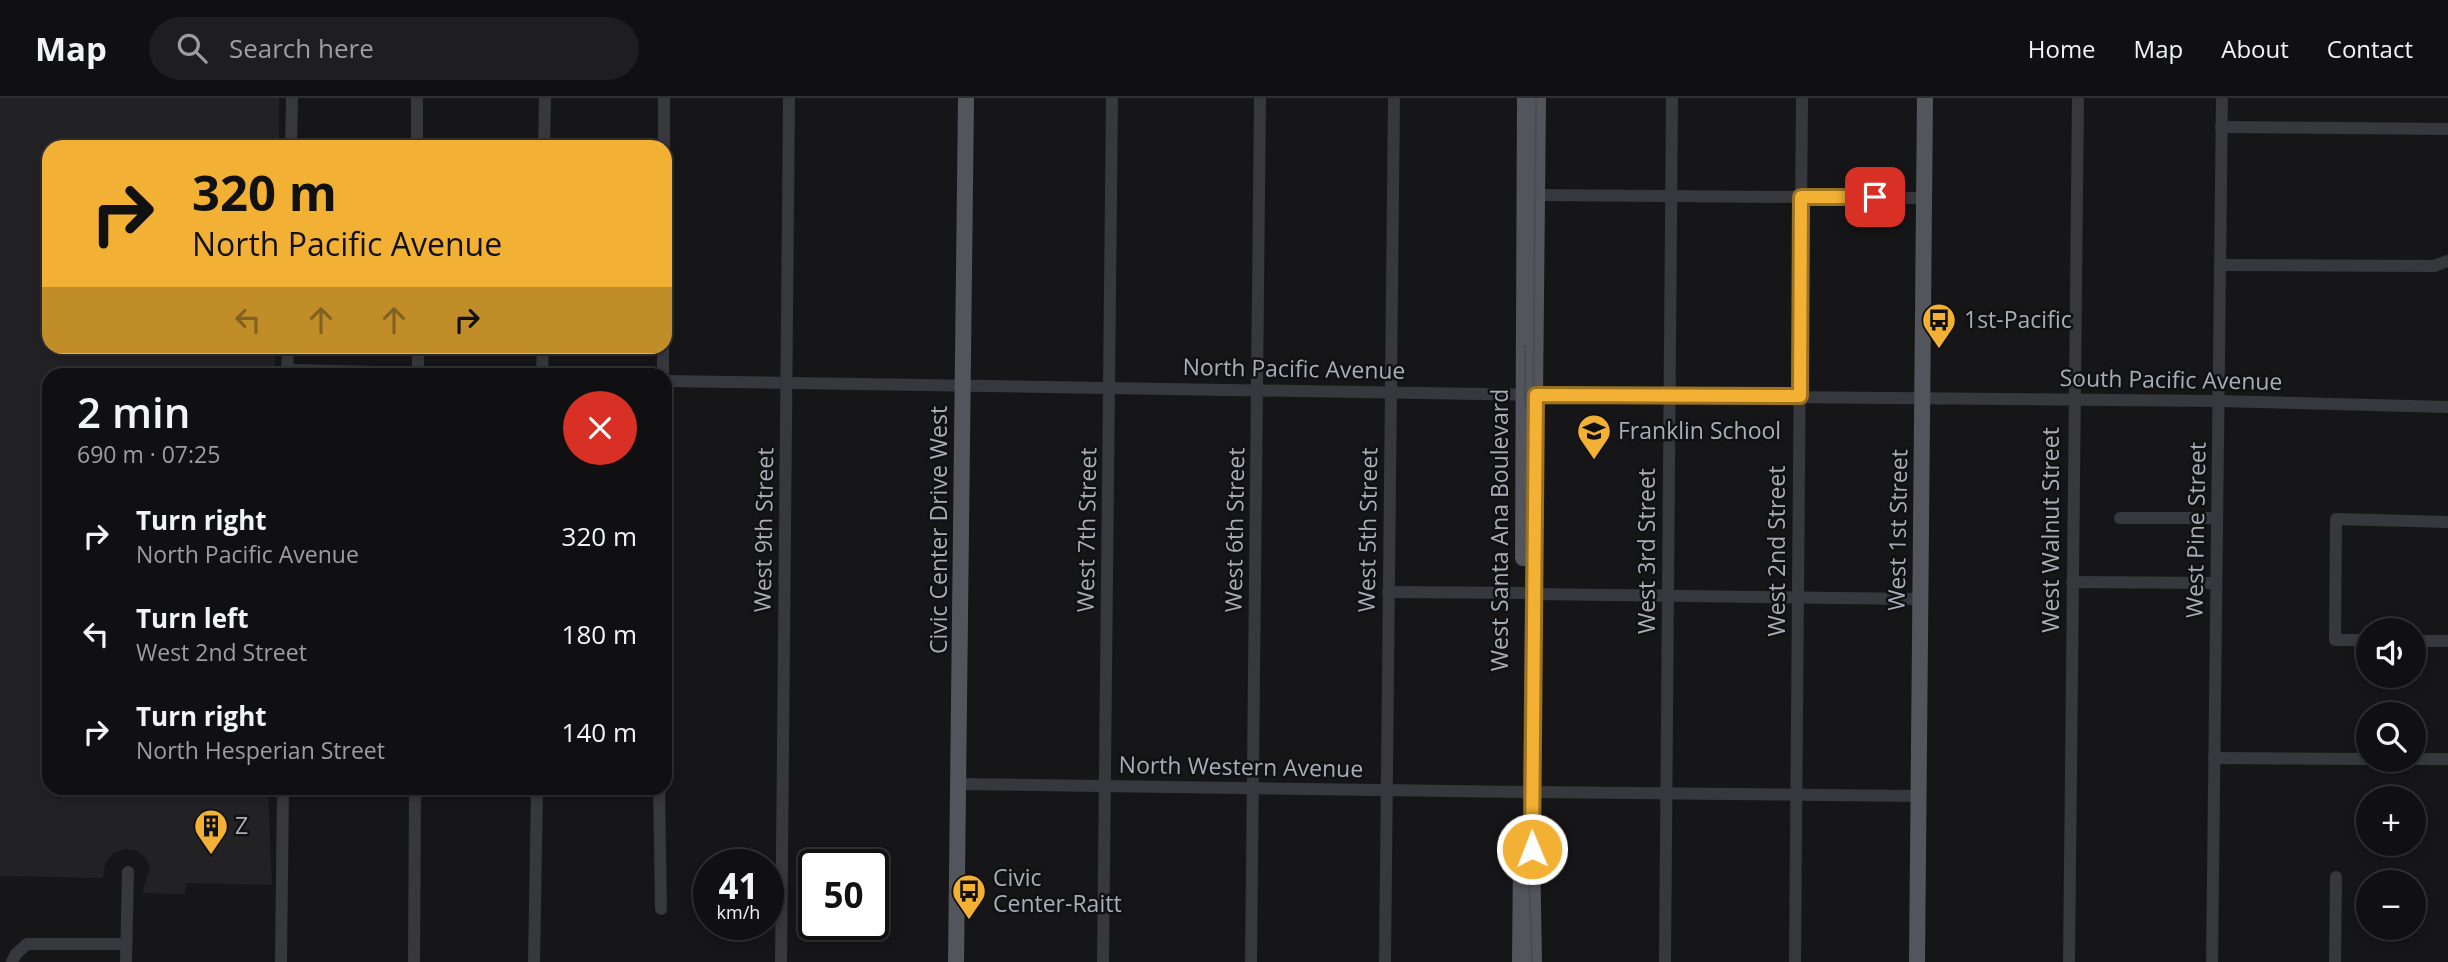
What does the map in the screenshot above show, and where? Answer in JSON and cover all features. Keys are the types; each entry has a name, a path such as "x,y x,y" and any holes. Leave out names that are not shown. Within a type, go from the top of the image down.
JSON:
{"main road":[{"name":"Civic Center Drive West","path":"956,962 965,98"},
{"name":"West Santa Ana Boulevard","path":"1525,98 1530,395"},
{"name":"West Santa Ana Boulevard","path":"1520,962 1527,792 1530,395 1538,98"},
{"name":"West 1st Street","path":"1917,962 1925,98"},
{"name":"West Santa Ana Boulevard","path":"1527,792 1534,962"}],"street":[{"path":"291,140 292,98"},
{"path":"417,98 417,140"},
{"path":"544,140 545,98"},
{"path":"664,98 664,140"},
{"name":"West 9th Street","path":"781,962 789,98"},
{"name":"West 7th Street","path":"1103,962 1112,98"},
{"name":"West 6th Street","path":"1251,962 1260,98"},
{"name":"West 5th Street","path":"1385,962 1394,98"},
{"name":"West 3rd Street","path":"1665,962 1672,98"},
{"name":"West 2nd Street","path":"1795,962 1802,98"},
{"name":"West Walnut Street","path":"2069,962 2078,98"},
{"name":"West Pine Street","path":"2212,962 2222,98"},
{"path":"2221,127 2448,130"},
{"path":"1537,195 1924,198"},
{"path":"2220,265 2434,266 2448,261"},
{"name":"North Pacific Avenue","path":"672,381 1530,395 1923,397"},
{"name":"South Pacific Avenue","path":"1923,397 2448,407"},
{"name":"South Pacific Avenue","path":"2418,406 2448,398"},
{"path":"2120,518 2217,519"},
{"path":"2356,640 2336,640 2336,519 2448,522"},
{"path":"2072,582 2216,583"},
{"path":"1388,592 1920,599"},
{"path":"2426,641 2448,641"},
{"path":"2214,758 2356,759"},
{"path":"2426,759 2448,759"},
{"name":"North Western Avenue","path":"958,784 1918,796"},
{"path":"281,962 283,795"},
{"path":"414,962 415,795"},
{"path":"534,962 537,795"},
{"path":"659,795 661,909"},
{"path":"126,962 128,872"},
{"path":"2335,962 2336,877"},
{"path":"12,962 27,944 126,944"}],"shaded area":[{"path":"0,98 279,98 279,140 42,140 42,354 275,354 275,368 42,368 42,795 268,795 272,885 186,883 185,894 142,893 150,867 146,858 137,851 126,849 113,853 105,864 103,878 0,876"}],"tram line":[{"path":"1532,962 1529,874 1536,98"},
{"path":"1525,346 1525,406"}],"place":[{"name":"1st-Pacific","path":"1939,350"},
{"name":"Franklin School","path":"1594,461"},
{"name":"Z","path":"211,856"},
{"name":"Civic Center-Raitt","path":"969,921"}],"route":[{"path":"1532,849 1536,395 1800,396 1801,197 1875,197"}]}
